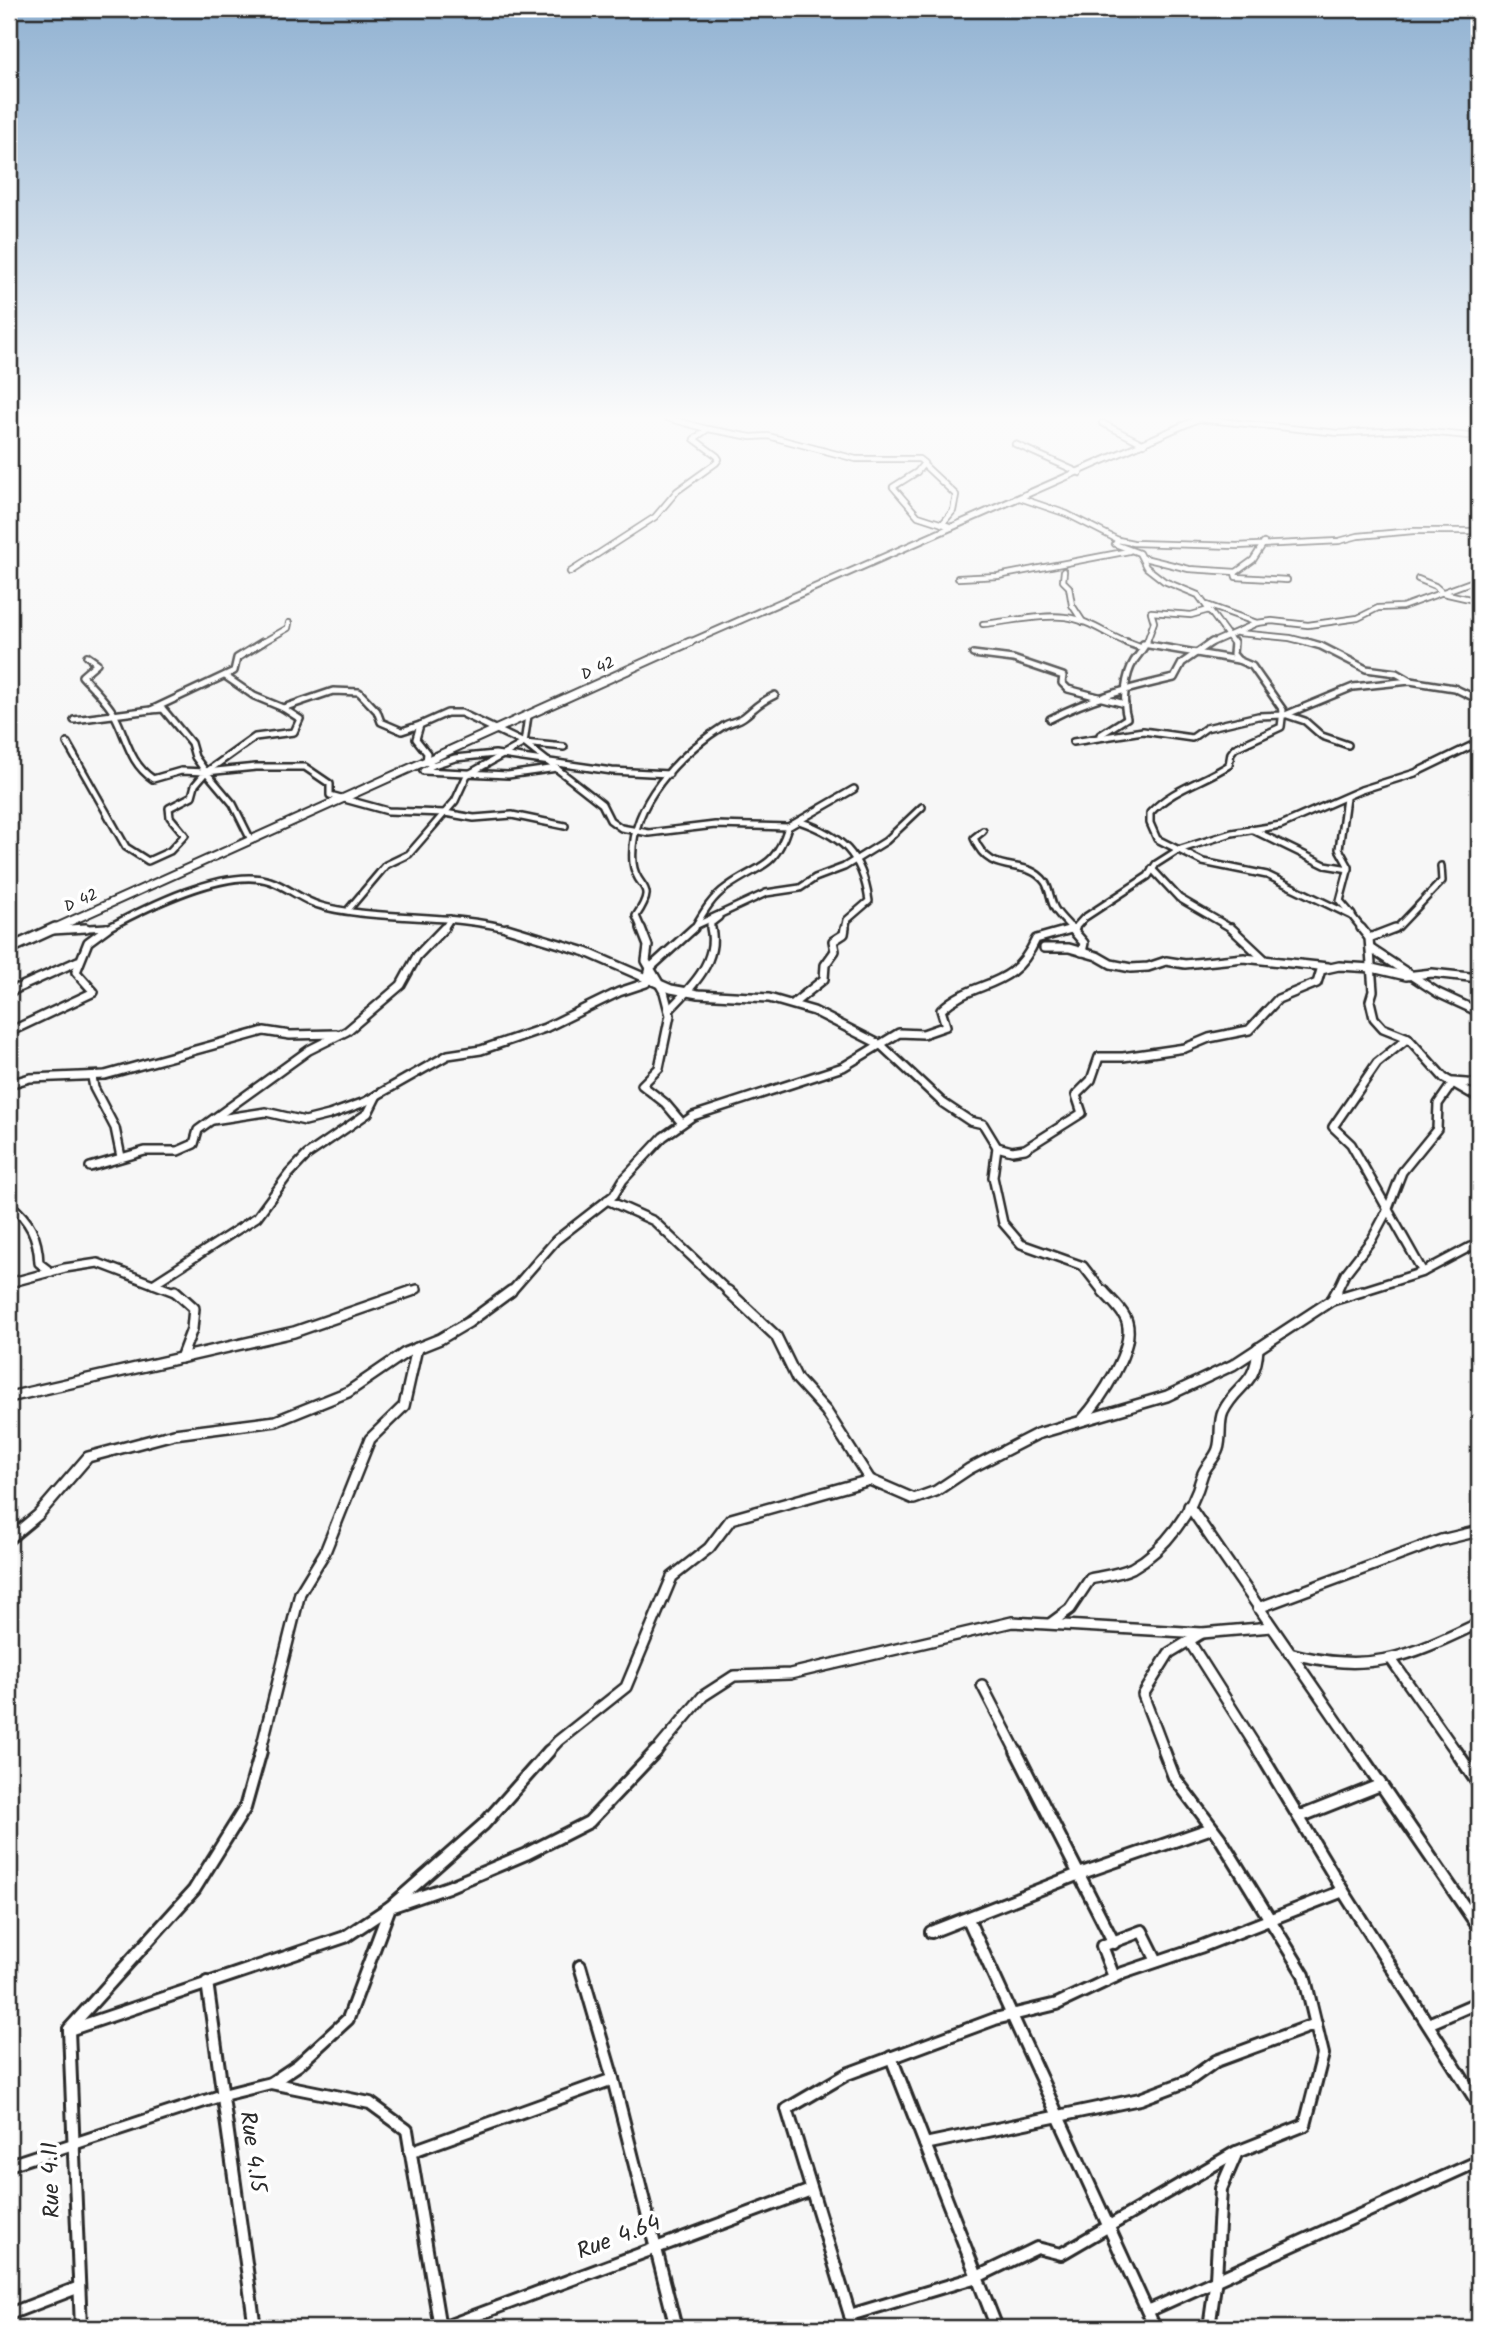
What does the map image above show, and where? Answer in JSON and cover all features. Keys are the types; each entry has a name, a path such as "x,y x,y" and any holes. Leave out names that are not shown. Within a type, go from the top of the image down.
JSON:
{"street":[{"path":"570,572 639,527"},
{"name":"D 42","path":"9,949 342,799 430,763 499,729 952,527"},
{"path":"1093,527 1118,540 1221,546 1327,542 1413,531 1479,531"},
{"path":"1118,540 1115,544 1144,558 1189,569 1236,572 1253,560 1264,543"},
{"path":"958,578 998,576 1130,551"},
{"path":"1144,558 1151,571 1164,581 1198,595 1215,616 1216,623 1234,640 1233,654 1238,660"},
{"path":"1065,571 1063,581 1069,587 1072,605 1083,623"},
{"path":"1236,572 1236,577 1240,578 1287,580"},
{"path":"1418,579 1435,586 1443,593 1474,600"},
{"path":"1050,719 1101,696 1174,678 1182,663 1197,652 1227,634 1258,623 1272,621 1308,625 1358,618 1378,608 1402,607 1479,579"},
{"path":"1099,737 1127,718 1125,690 1133,662 1141,654 1152,631 1152,612 1191,615 1208,608 1258,623"},
{"path":"983,624 1058,617 1083,623 1143,646 1197,652 1238,660 1252,666 1280,704 1284,715 1281,727 1235,748 1231,753 1229,765 1214,775 1158,802 1150,813 1150,823 1157,839 1203,862 1247,873 1268,875 1352,916"},
{"path":"151,710 234,671 237,658 288,628 289,623"},
{"path":"1234,632 1290,638 1321,646 1367,669 1395,673 1410,681"},
{"path":"973,654 1013,659 1063,676 1062,683 1068,689 1125,704"},
{"path":"87,656 97,663 82,676 114,715 125,746 143,774 153,779 181,771 305,767 330,784 330,795 388,811 445,813 474,818 512,815 565,825"},
{"path":"67,743 126,847 148,861 170,850 185,835 170,817 169,808 192,796 195,785 206,772 255,737 295,732 300,719 283,708 254,696 225,676"},
{"path":"1284,715 1353,687 1410,681 1479,695"},
{"path":"1454,688 1479,701"},
{"path":"283,708 333,691 349,690 359,692 377,711 381,722 402,731 447,713 461,713 524,743 602,804 610,820 621,828 649,833 715,825 788,827 854,789"},
{"path":"682,1123 666,1103 642,1085 659,1068 670,1015 659,984 646,961 648,946 636,916 646,901 647,892 633,865 637,831 648,800 676,761 744,717 753,706 775,695"},
{"path":"74,720 163,709 191,743 195,757 206,772 233,804 251,840"},
{"path":"1073,742 1143,731 1192,738 1206,727 1258,716 1284,715 1305,721 1322,736 1348,745"},
{"path":"524,743 528,716"},
{"path":"420,725 416,739 427,753 430,763"},
{"path":"9,1539 38,1515 88,1457 186,1432 276,1421 348,1392 405,1353 450,1334 506,1297 556,1240 607,1200 663,1137 682,1123 693,1116 843,1067 899,1032 923,1035 946,1026 941,1010 956,996 996,983 1027,959 1036,939 1072,931 1084,918 1148,876 1152,869 1178,850 1251,829 1281,825 1415,773 1479,741"},
{"path":"348,910 363,888 386,865 409,854 455,801 467,775 524,743 564,747"},
{"path":"568,764 508,775 423,771 430,763 458,756 505,752 568,764 669,774"},
{"path":"1346,798 1339,849 1349,869 1340,901 1369,938 1373,991 1370,1001 1374,1018 1383,1028 1408,1038 1451,1083 1479,1098"},
{"path":"213,1120 266,1112 305,1121 329,1115 377,1095 449,1055 481,1050 545,1028 619,992 646,983 650,968 697,925 766,893 800,888 807,880 840,869 885,842 912,820 922,807"},
{"path":"794,1003 824,979 825,965 835,951 832,941 844,934 847,920 869,901 867,878 833,834 799,821"},
{"path":"697,925 708,904 727,887 769,863 780,851 788,827"},
{"path":"1251,829 1325,865 1349,869"},
{"path":"983,831 974,838 986,858 1002,866 1025,869 1045,882 1055,909 1084,943 1082,951"},
{"path":"1369,938 1398,927 1442,881 1441,866"},
{"path":"1152,869 1179,898 1238,932 1265,960"},
{"path":"9,1032 94,992 76,972 78,961 83,946 111,927 147,909 229,880 248,877 265,878 283,886 295,896 323,907 371,915 450,919 502,928 574,948 659,984 685,992 794,1003 879,1044 961,1116 971,1123 983,1125 997,1147 993,1177 1003,1223 1021,1244 1083,1266 1127,1321 1127,1347 1122,1362 1111,1375 1096,1404 1081,1422"},
{"path":"669,1010 684,998 685,992 703,969 715,948 710,924 727,910"},
{"path":"90,1167 145,1151 178,1151 194,1144 198,1130 309,1050 340,1034 401,985 417,956 439,936 450,919"},
{"path":"49,930 111,927"},
{"path":"1044,948 1069,948 1111,964 1131,968 1166,961 1185,964 1216,960 1265,960 1332,968 1372,968 1398,975 1454,974 1479,978"},
{"path":"1371,949 1438,993 1479,1012"},
{"path":"9,992 78,961"},
{"path":"997,1147 1012,1151 1025,1149 1082,1113 1076,1095 1091,1080 1098,1057 1123,1057 1185,1048 1209,1038 1250,1030 1278,999 1317,983 1321,970 1332,968"},
{"path":"9,1084 30,1078 92,1077 159,1062 264,1031 290,1035 340,1034"},
{"path":"1408,1038 1377,1063 1333,1127 1351,1144 1423,1272"},
{"path":"92,1077 99,1099 115,1128 121,1157"},
{"path":"1451,1083 1479,1084"},
{"path":"1332,1300 1345,1274 1372,1238 1387,1211 1402,1172 1437,1129 1435,1114 1438,1102 1451,1083"},
{"path":"153,1284 257,1217 288,1174 307,1156 368,1113 377,1095"},
{"path":"607,1200 654,1221 776,1336 797,1379 826,1411 870,1480 914,1499 936,1492 969,1469 1037,1434 1167,1396 1233,1365 1332,1300 1423,1272 1470,1247 1479,1245"},
{"path":"9,1205 33,1226 39,1246 39,1263 51,1272"},
{"path":"9,1283 98,1264 117,1268 174,1290 194,1308 192,1329 181,1358"},
{"path":"9,1397 294,1332 349,1315 417,1289"},
{"path":"68,2030 194,1890 245,1808 300,1593 325,1552 370,1439 404,1406 417,1348"},
{"path":"1051,1623 1070,1609 1090,1579 1131,1568 1168,1538 1200,1489 1202,1474 1213,1464 1222,1434 1220,1416 1234,1396 1254,1378 1258,1364 1258,1348"},
{"path":"68,2030 345,1937 390,1907 484,1824 558,1741 626,1687 672,1577 709,1548 731,1520 870,1480"},
{"path":"1189,1506 1479,1928"},
{"path":"1258,1608 1441,1540 1479,1531"},
{"path":"390,1907 448,1887 526,1854 589,1822 648,1761 703,1696 734,1675 790,1674 1012,1622 1202,1633 1271,1627"},
{"path":"1289,1653 1325,1662 1360,1664 1391,1659 1479,1623"},
{"path":"850,2315 977,2277 1037,2248 1061,2254 1108,2224 1237,2152 1305,2125 1323,2054 1304,1975 1212,1828 1174,1777 1143,1695 1169,1653 1202,1633"},
{"path":"1189,1641 1479,2105"},
{"path":"1391,1659 1479,1785"},
{"path":"982,1685 1114,1943"},
{"path":"1299,1817 1380,1785"},
{"path":"931,1932 1079,1874 1212,1828"},
{"path":"854,2328 787,2109 847,2074 1013,2014 1056,2004 1114,1977 1343,1891"},
{"path":"9,2165 223,2095 271,2083 298,2065 348,2019 390,1907"},
{"path":"968,1919 1155,2328"},
{"path":"1114,1977 1102,1946 1142,1931 1157,1961"},
{"path":"580,1966 676,2328"},
{"name":"Rue 4.15","path":"207,1982 255,2328"},
{"path":"1428,2024 1479,2002"},
{"path":"925,2144 1140,2099 1188,2081 1216,2061 1316,2024"},
{"name":"Rue 4.11","path":"68,2030 80,2328"},
{"path":"891,2057 997,2328"},
{"path":"410,2152 612,2079"},
{"path":"271,2083 370,2103 407,2130 441,2328"},
{"path":"1209,2328 1216,2278 1221,2189 1237,2152"},
{"path":"1148,2311 1479,2161"},
{"name":"Rue 4.64","path":"441,2328 811,2190"},
{"path":"9,2314 77,2288"},
{"path":"1474,2328 1479,2326"}]}
